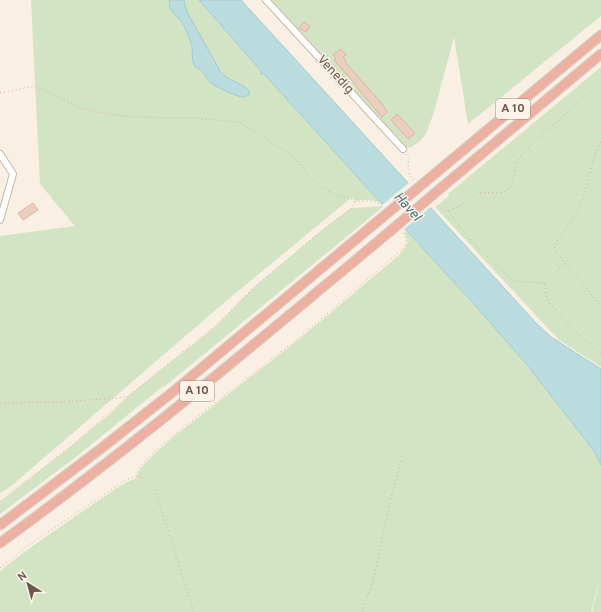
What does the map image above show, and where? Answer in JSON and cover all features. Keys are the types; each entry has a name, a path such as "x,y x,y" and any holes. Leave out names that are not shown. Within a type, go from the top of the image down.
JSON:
{"highway":[{"name":"A 10","path":"0,525 103,447 190,378 601,35"},
{"name":"A 10","path":"0,543 149,430 388,233 601,54"}],"street":[{"name":"Venedig","path":"266,0 403,150"},
{"path":"0,154 14,174 0,220"}],"path":[{"path":"565,263 545,283 512,281 470,238 448,210 457,207 478,194 507,190 511,184 516,165 523,154 534,142 601,82"},
{"path":"0,93 35,86 81,108 98,112 130,117 195,118 239,122 294,157 310,177 323,188 338,196 349,198 356,202 369,200 373,201 380,205 384,210"},
{"path":"601,142 592,160 583,198 577,211 555,244 556,252 601,306"},
{"path":"0,501 70,447 128,396 214,327 252,289 351,208 356,202"},
{"path":"136,476 144,462 172,436 299,338 404,248 406,240 402,231"},
{"path":"545,283 547,300 570,328 601,354"},
{"path":"0,403 60,402 119,398 128,396"},
{"path":"362,612 374,577 392,494 403,454"},
{"path":"0,568 36,540 126,480 136,476 141,476 146,478 154,488 194,612"}],"green space":[{"path":"31,0 199,0 261,71 261,73 264,74 381,203 368,200 356,201 351,198 226,301 10,487 0,493 0,236 75,226 40,184"},
{"path":"268,0 601,0 601,16 468,124 454,37 434,112 426,134 413,146 406,148"},
{"path":"601,67 601,367 559,340 435,207 449,196 448,194"},
{"path":"384,206 165,386 77,456 0,514 0,502 70,447 111,413 128,396 215,327 252,289 321,231 351,208"},
{"path":"406,231 472,302 528,366 594,451 601,465 601,612 592,612 600,578 591,612 0,612 0,571 27,550 115,489 137,478 138,472 146,462 173,437 297,341 398,256 403,251 407,243 404,233"}],"water":[{"path":"169,0 184,0 188,14 220,71 246,88 249,91 249,95 242,97 221,89 210,82 202,71 195,67 190,40 183,24 173,13"},
{"name":"Havel","path":"199,0 241,0 536,323 551,337 601,369 601,465 594,451 528,366 472,302 264,74 261,74 261,71"}],"pier":[{"path":"410,182 432,206 403,230 381,206"}],"building":[{"path":"304,22 310,26 306,32 299,28"},
{"path":"341,49 346,55 343,57 346,61 345,62 382,104 387,112 382,117 334,60 336,58 333,55"},
{"path":"397,114 415,133 408,139 391,120"},
{"path":"33,203 38,210 23,220 18,213"}]}
